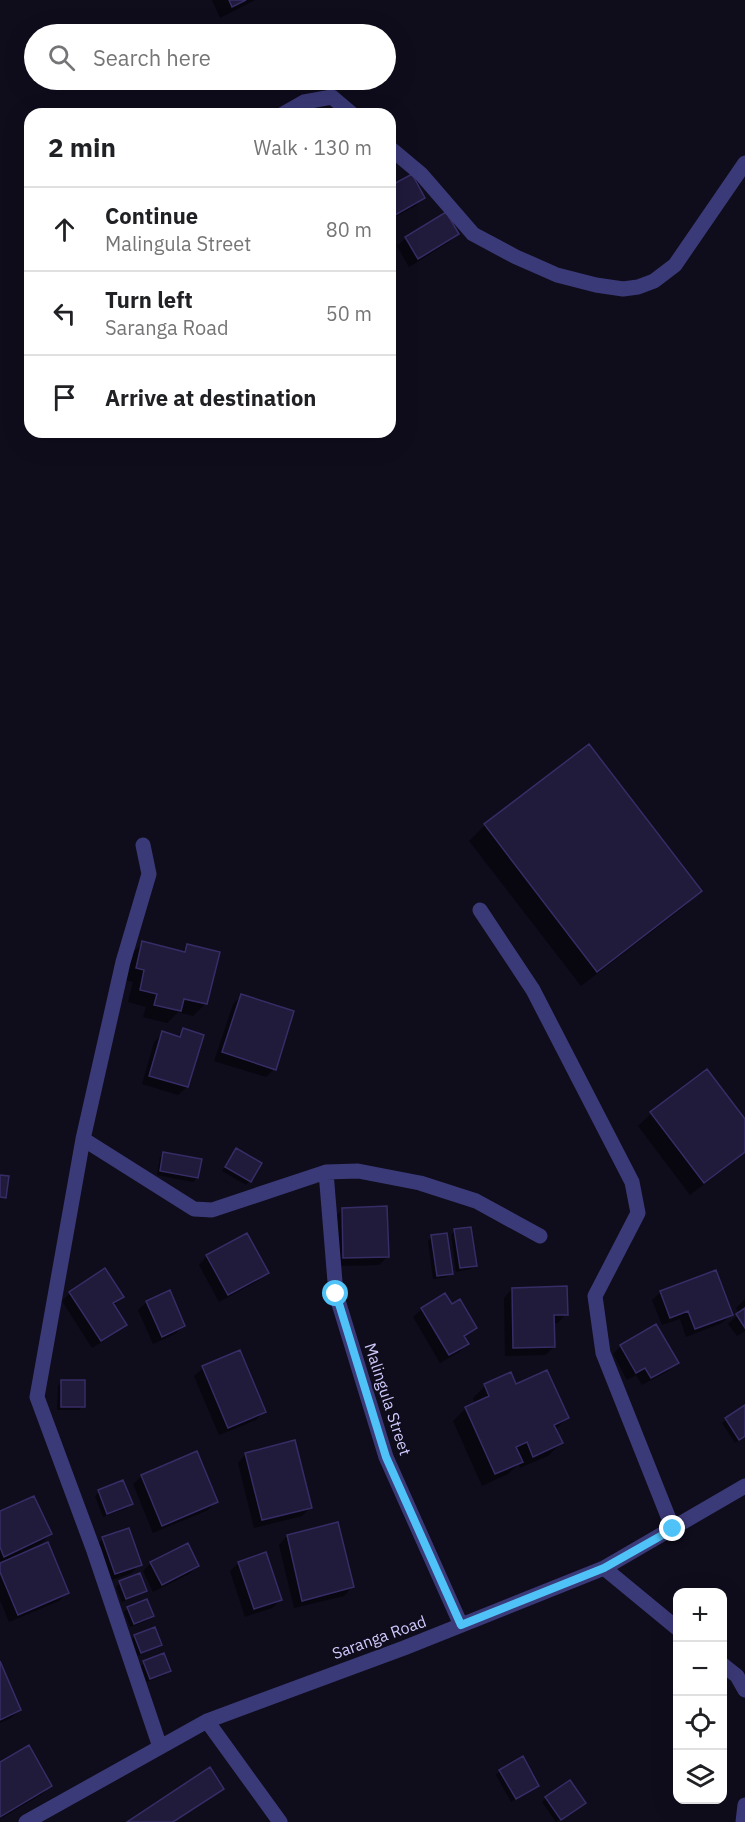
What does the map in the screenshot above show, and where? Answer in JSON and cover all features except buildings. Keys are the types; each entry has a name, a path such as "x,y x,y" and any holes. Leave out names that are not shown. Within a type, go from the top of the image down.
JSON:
{"street":[{"path":"294,108 304,102 332,97 345,108"},
{"path":"396,153 421,174 473,234 516,257 557,275 623,289 638,287 654,281 675,265 745,163"},
{"path":"143,845 149,874 123,962 83,1139 37,1397 94,1551 160,1747"},
{"path":"480,910 533,990 632,1182 638,1214 594,1296 603,1353 673,1529"},
{"path":"83,1139 194,1209 212,1210 326,1172 358,1171 420,1183 476,1201 540,1236"},
{"name":"Malingula Street","path":"326,1172 336,1294 386,1457 461,1625"},
{"name":"Saranga Road","path":"26,1822 207,1720 461,1625 604,1568 745,1486"},
{"path":"604,1568 673,1625"},
{"path":"727,1668 745,1690"},
{"path":"207,1720 280,1822"},
{"path":"742,1822 745,1805"}],"route":[{"path":"336,1294 386,1457 461,1625 604,1568 673,1529"}]}
